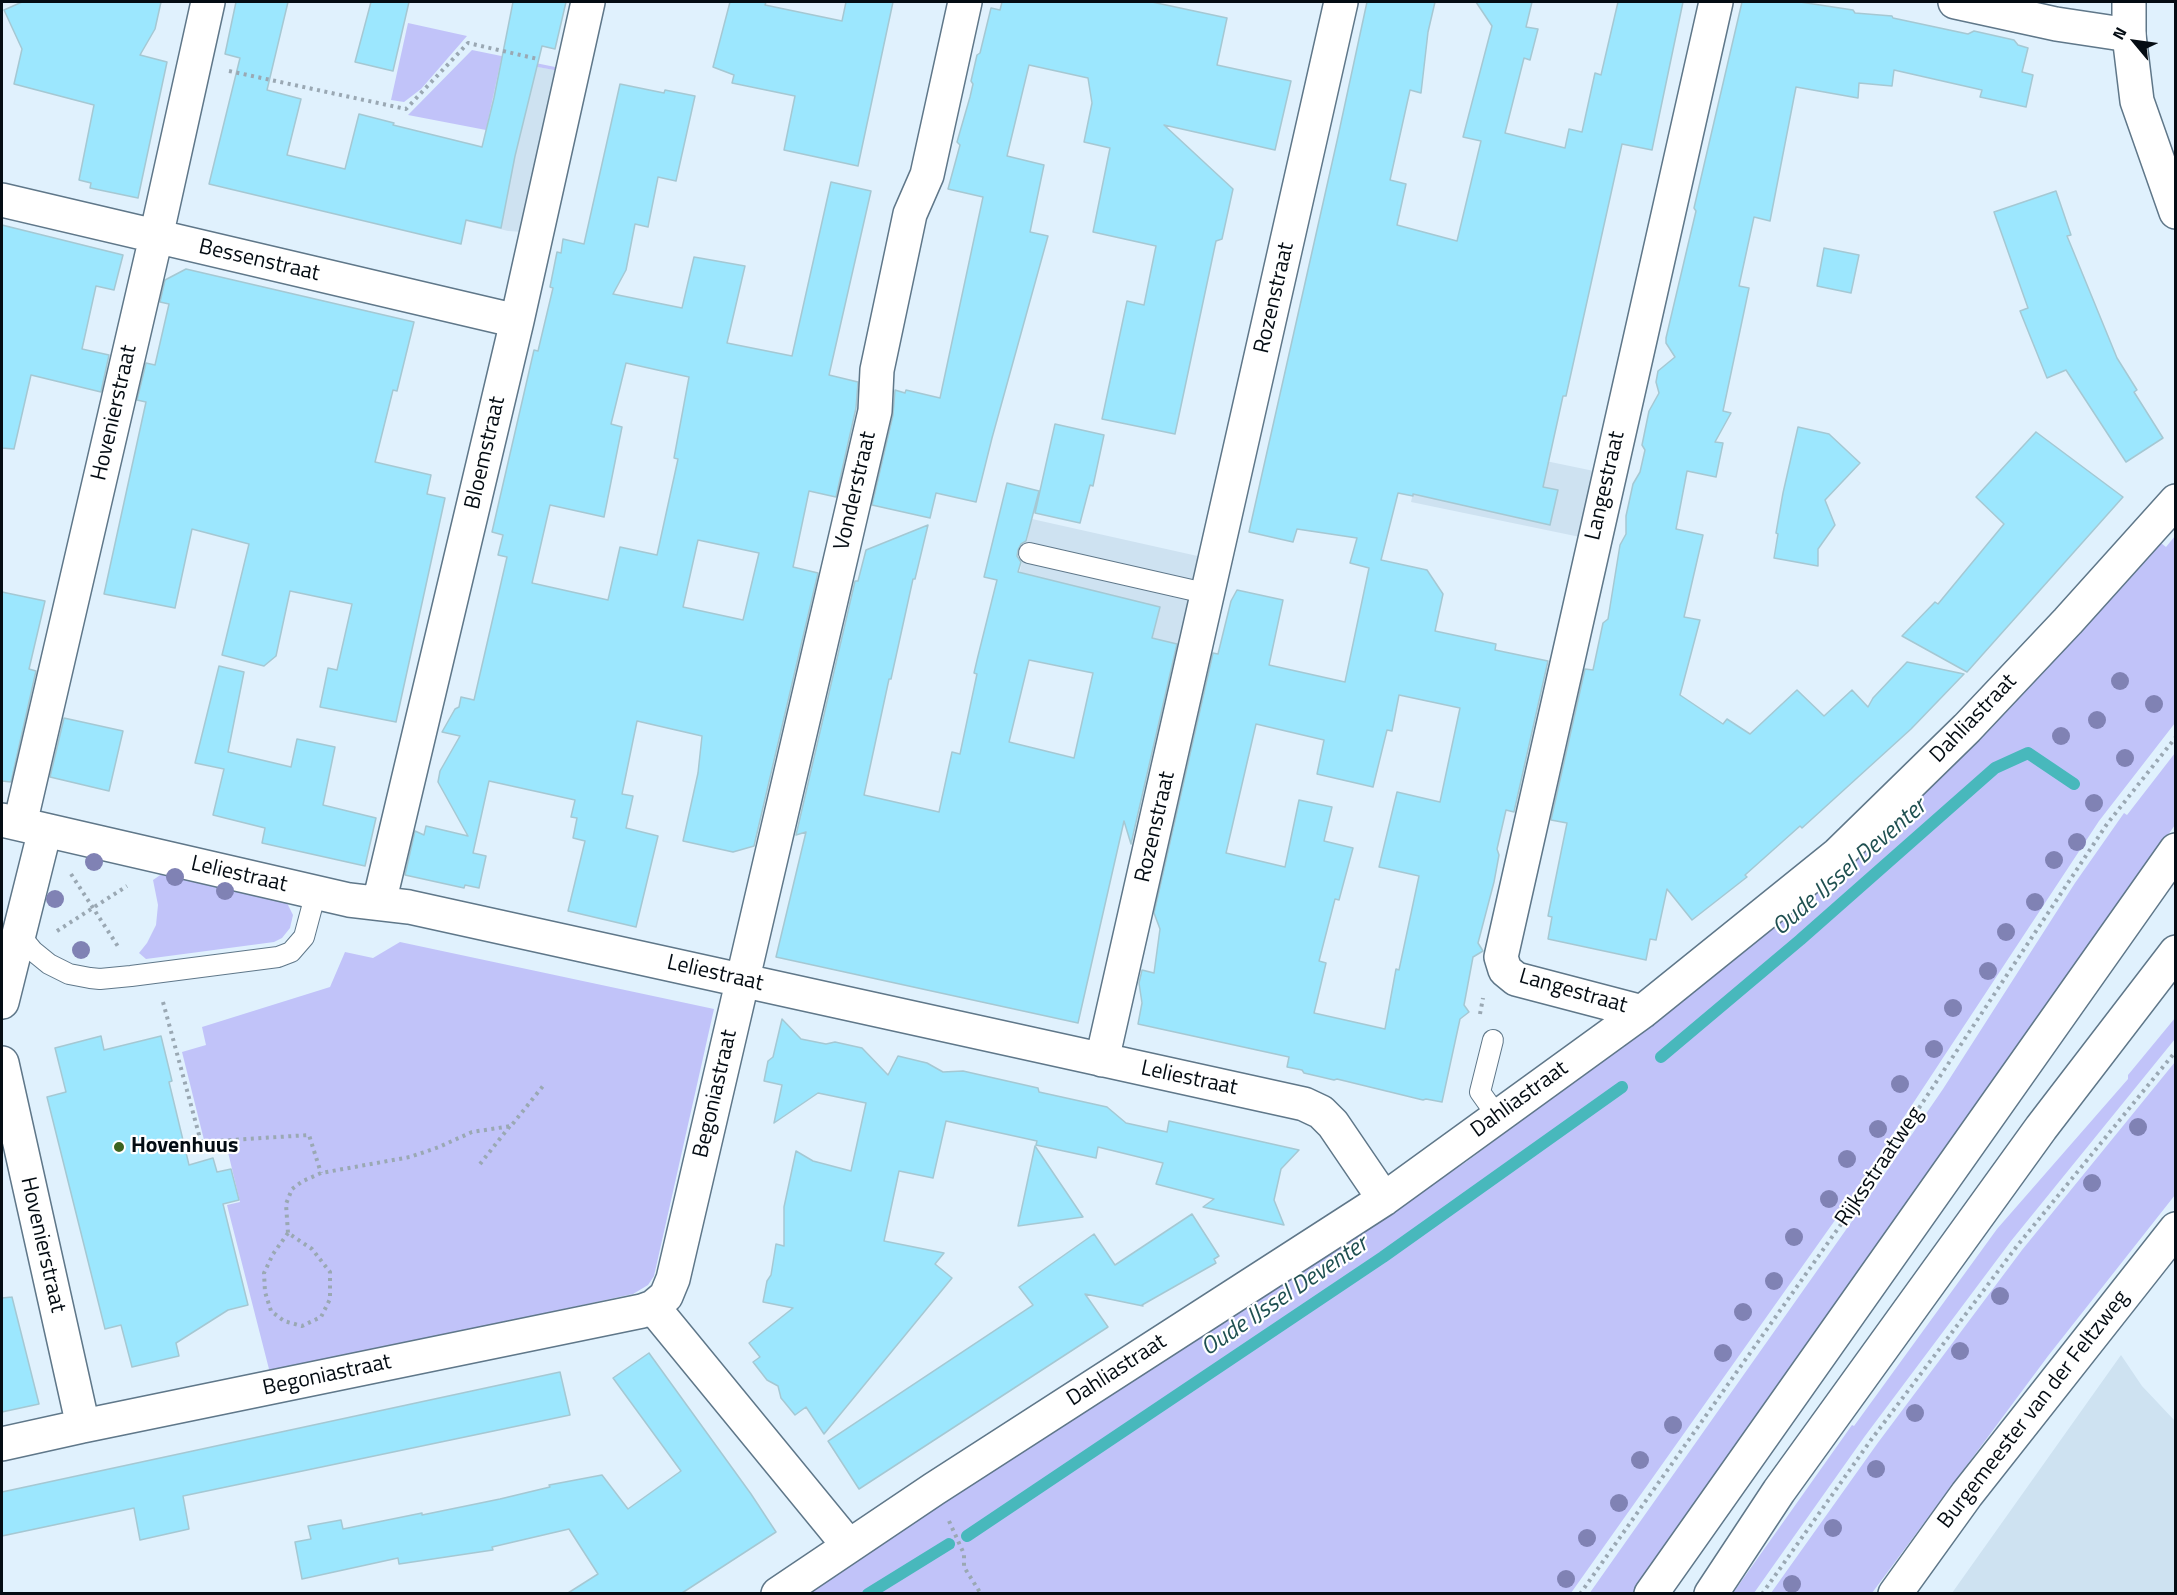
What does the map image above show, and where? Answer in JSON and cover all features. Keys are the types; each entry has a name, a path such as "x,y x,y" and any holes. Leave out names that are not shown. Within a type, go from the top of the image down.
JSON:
{"street":[{"name":"Hovenierstraat","path":"2,1002 19,934 22,824 208,2"},
{"name":"Bloemstraat","path":"379,903 517,321 588,2"},
{"name":"Vonderstraat","path":"743,980 875,411 877,370 910,214 927,175 965,2"},
{"name":"Rozenstraat","path":"1102,1060 1341,2"},
{"name":"Langestraat","path":"1642,1012 1521,981 1512,977 1505,970 1502,950 1716,2"},
{"path":"1955,2 2056,24 2129,35"},
{"path":"2129,2 2129,35 2138,101 2175,212"},
{"name":"Bessenstraat","path":"2,200 517,321"},
{"name":"Dahliastraat","path":"778,1593 934,1489 1384,1199 1642,1012 1838,854 1967,728 2068,621 2175,501"},
{"name":"Leliestraat","path":"22,824 349,900 409,906 1313,1108 1333,1124 1384,1199"},
{"path":"1651,1593 2175,850"},
{"path":"1711,1593 1793,1472 2034,1138 2175,952"},
{"name":"Begoniastraat","path":"2,1444 653,1307 666,1296 673,1279 743,980"},
{"name":"Hovenierstraat","path":"2,1064 84,1426"},
{"name":"Burgemeester van der Feltzweg","path":"1895,1593 1967,1494 2175,1228"},
{"path":"653,1307 849,1546"}],"lane":[{"path":"1029,553 1209,594"},
{"path":"19,934 41,958 69,974 100,979 278,957 291,952 304,937 315,892"},
{"path":"1493,1040 1480,1092 1497,1116"}],"path":[{"path":"194,63 406,110 468,43 573,67"},
{"name":"Rijksstraatweg","path":"1580,1593 1856,1203 2107,824 2175,737"},
{"path":"22,824 74,877 117,944 131,976"},
{"path":"19,934 49,935 168,858"},
{"name":"Langestraat","path":"1493,1040 1475,1035 1486,988 1505,970"},
{"path":"155,973 201,1142 309,1135 321,1173"},
{"path":"1762,1593 1871,1440 2017,1246 2175,1051"},
{"path":"480,1164 543,1086"},
{"path":"288,1233 312,1249 330,1272 330,1299 321,1317 302,1326 284,1321 271,1311 265,1292 264,1273 273,1254 288,1233 286,1204 292,1189 321,1173 410,1156 439,1147 472,1132 511,1126"},
{"path":"934,1489 964,1554 964,1567 981,1593"}],"shaded area":[{"path":"408,23 467,36 421,89 404,102 391,100"},
{"path":"472,50 560,68 559,71 501,60 486,130 408,115"},
{"path":"501,59 559,71 524,232 508,231 466,221"},
{"path":"1425,436 1594,471 1580,537 1411,502"},
{"path":"1032,519 1202,557 1180,646 1011,609"},
{"path":"2175,536 2175,723 2099,821 1850,1199 1571,1593 801,1594 1360,1233 1466,1162 1564,1088 2150,550 2153,552 2161,543 2166,547"},
{"path":"2175,753 2175,825 1633,1593 1589,1594 1943,1089 2075,883 2124,813 2127,815"},
{"path":"169,869 285,899 293,915 290,928 282,938 274,942 146,959 139,953 156,925 158,905 153,880"},
{"path":"400,942 714,1009 654,1276 648,1285 633,1294 270,1373 227,1205 240,1202 226,1144 206,1148 182,1052 206,1045 202,1027 330,987 345,952 373,958"},
{"path":"2175,1018 2175,1039 2011,1241 1865,1436 1754,1593 1733,1593 1852,1425 1854,1426 1997,1229 2128,1079 2128,1075"},
{"path":"2175,1062 2175,1195 2048,1356 1872,1593 1771,1593 1877,1444 2022,1250"},
{"path":"2121,1355 2142,1386 2175,1421 2175,1593 1952,1593"}],"building":[{"path":"22,2 161,2 155,29 140,55 167,62 138,198 90,188 91,183 79,180 94,105 14,84 22,49 4,10"},
{"path":"236,2 288,2 267,90 301,99 287,155 345,169 359,114 394,123 393,125 482,147 513,2 566,2 555,49 542,46 515,156 501,228 466,220 461,244 209,184 240,58 225,54"},
{"path":"371,2 409,2 393,71 355,62"},
{"path":"730,2 766,2 765,5 842,21 846,2 893,2 858,166 784,150 795,96 732,83 734,75 713,67"},
{"path":"1002,2 1152,2 1227,18 1217,65 1291,81 1275,150 1164,125 1233,189 1222,239 1216,241 1175,434 1102,419 1127,301 1144,305 1156,246 1093,232 1110,148 1084,142 1092,103 1088,78 1029,65 1007,156 1044,165 1030,232 1048,236 976,502 936,493 930,518 872,505 893,415 895,390 905,393 906,390 940,398 983,197 948,189 960,145 957,142 973,84 971,81 977,55 980,53 991,8 1000,10"},
{"path":"1367,2 1435,2 1428,32 1421,93 1410,90 1390,180 1406,184 1397,225 1457,241 1481,141 1463,137 1492,26 1476,2 1532,2 1526,27 1538,29 1530,60 1524,58 1505,133 1565,148 1569,129 1582,132 1595,73 1601,75 1618,2 1683,2 1652,150 1622,144 1566,396 1563,396 1543,487 1558,490 1550,525 1413,494 1413,496 1398,493 1381,560 1427,570 1443,594 1435,631 1496,644 1495,650 1548,661 1514,812 1506,810 1497,849 1499,855 1494,882 1478,943 1483,951 1473,957 1464,1005 1469,1012 1460,1019 1442,1102 1423,1100 1304,1073 1302,1070 1287,1067 1289,1057 1138,1024 1142,1003 1139,983 1142,970 1154,973 1160,929 1154,913 1213,653 1218,654 1231,601 1237,590 1283,600 1269,665 1345,682 1369,568 1350,563 1357,538 1297,529 1293,542 1249,532","holes":["1399,695 1460,708 1440,802 1397,792 1379,867 1419,876 1399,970 1396,969 1385,1029 1314,1013 1326,963 1319,961 1335,899 1339,900 1353,848 1324,841 1332,807 1299,800 1285,867 1226,853 1256,724 1324,740 1317,774 1373,787 1387,730 1392,731"]},
{"path":"1742,2 1800,2 1853,10 1855,13 1892,16 1968,34 1974,31 2014,40 2018,45 2028,48 2022,72 2033,75 2026,107 1980,97 1982,90 1894,70 1892,86 1859,83 1858,98 1796,87 1770,221 1754,217 1739,286 1749,288 1723,411 1731,413 1715,442 1723,443 1716,477 1687,471 1676,529 1703,535 1684,617 1700,620 1680,695 1723,724 1727,719 1750,734 1797,690 1824,716 1852,690 1868,707 1873,698 1907,662 1964,674 1911,729 1802,828 1800,826 1745,875 1747,877 1692,920 1667,889 1656,940 1650,939 1646,960 1548,939 1552,917 1548,916 1567,823 1551,820 1585,669 1593,670 1603,623 1608,619 1620,545 1626,534 1626,516 1633,484 1640,472 1645,450 1642,445 1649,411 1659,393 1656,382 1658,371 1675,357 1666,343 1666,338"},
{"path":"620,84 664,93 665,90 695,96 676,181 658,177 648,227 635,224 626,270 613,294 682,308 694,257 745,266 727,343 792,356 831,182 871,191 829,375 858,382 856,408 836,497 809,491 793,567 818,573 754,846 733,852 683,841 698,773 702,736 637,721 622,794 633,796 626,828 658,836 636,927 568,911 585,841 573,838 577,818 571,817 575,800 489,781 473,853 486,856 479,888 465,885 464,888 405,875 415,831 424,835 426,826 468,836 438,782 440,771 460,736 442,732 455,709 459,707 461,697 474,700 507,557 498,555 503,535 492,532 534,350 538,351 553,288 550,287 557,252 561,253 563,239 584,244","holes":["626,363 689,377 674,458 678,459 657,555 620,547 608,600 532,583 550,505 604,517 622,427 611,424","698,540 759,553 743,620 683,607"]},
{"path":"2056,191 2071,235 2067,236 2117,358 2137,390 2134,392 2163,438 2126,462 2066,370 2047,378 2020,311 2028,308 1994,212"},
{"path":"2,225 123,255 114,290 96,286 82,349 109,355 101,392 31,375 14,449 2,448"},
{"path":"1824,248 1859,255 1851,293 1817,286"},
{"path":"186,269 414,322 397,391 393,390 375,462 431,475 427,494 445,498 396,722 320,707 328,668 337,670 352,604 290,591 276,656 264,666 222,655 249,544 192,529 175,608 104,594 146,402 137,400 146,363 155,365 169,304 160,302 165,280"},
{"path":"1055,424 1104,435 1093,486 1090,485 1080,523 1035,513"},
{"path":"1798,427 1829,434 1860,463 1825,500 1835,525 1818,549 1818,566 1774,558 1783,493"},
{"path":"2036,432 2123,497 1967,672 1902,636 1935,602 1938,604 2004,524 1976,497"},
{"path":"1007,483 1039,491 1026,541 1018,550 1017,556 1021,562 1018,572 1160,607 1152,638 1177,644 1131,844 1124,821 1078,1023 776,957 806,832 796,835 855,581 858,581 866,550 928,525 915,579 913,579 891,679 889,679 864,795 939,812 952,752 960,754 977,674 974,673 997,580 984,577","holes":["1029,660 1093,673 1074,758 1009,742"]},
{"path":"2,592 45,601 29,669 36,671 11,782 2,781"},
{"path":"219,666 244,672 228,752 291,767 297,739 335,747 323,805 376,818 365,866 262,843 265,828 213,815 224,769 195,763"},
{"path":"64,718 123,731 109,791 50,777"},
{"path":"782,1019 801,1039 826,1044 835,1042 862,1048 888,1075 898,1056 927,1063 943,1072 963,1071 1038,1088 1039,1092 1107,1107 1126,1123 1167,1132 1169,1121 1299,1150 1281,1169 1274,1200 1284,1225 1203,1207 1214,1199 1156,1184 1163,1163 1098,1147 1096,1158 1036,1145 1037,1141 946,1121 933,1178 899,1171 884,1241 944,1253 935,1264 952,1278 824,1434 806,1407 795,1415 781,1398 778,1386 767,1380 753,1362 760,1357 749,1343 793,1308 763,1302 767,1281 771,1275 776,1244 784,1246 784,1207 796,1151 813,1161 851,1171 866,1103 818,1093 774,1123 782,1085 764,1081 768,1061 773,1057"},
{"path":"101,1036 104,1050 161,1036 172,1081 169,1082 189,1165 213,1158 217,1172 231,1169 239,1200 223,1204 248,1305 228,1310 176,1343 179,1356 132,1367 121,1325 105,1329 47,1097 66,1092 55,1048"},
{"path":"1035,1146 1083,1217 1018,1226"},
{"path":"1192,1214 1219,1256 1214,1259 1216,1263 1143,1306 1085,1294 1108,1327 859,1489 828,1441 1033,1305 1019,1287 1094,1234 1115,1265"},
{"path":"12,1297 39,1404 2,1412 2,1298"},
{"path":"649,1353 776,1532 682,1593 568,1593 598,1574 569,1529 492,1547 493,1550 399,1564 398,1558 302,1579 295,1542 311,1539 308,1526 341,1520 343,1529 500,1499 550,1487 549,1485 602,1475 628,1509 681,1471 613,1378"},
{"path":"560,1372 570,1415 183,1496 189,1529 140,1540 134,1508 2,1536 2,1492"}],"waterway":[{"name":"Oude IJssel Deventer","path":"1661,1057 1800,940 1995,768 2028,753 2074,784"},
{"name":"Oude IJssel Deventer","path":"967,1536 1383,1257 1622,1087"},
{"name":"Oude IJssel Deventer","path":"868,1594 949,1544"}],"place":[{"name":"Hovenhuus","path":"119,1147"}]}
